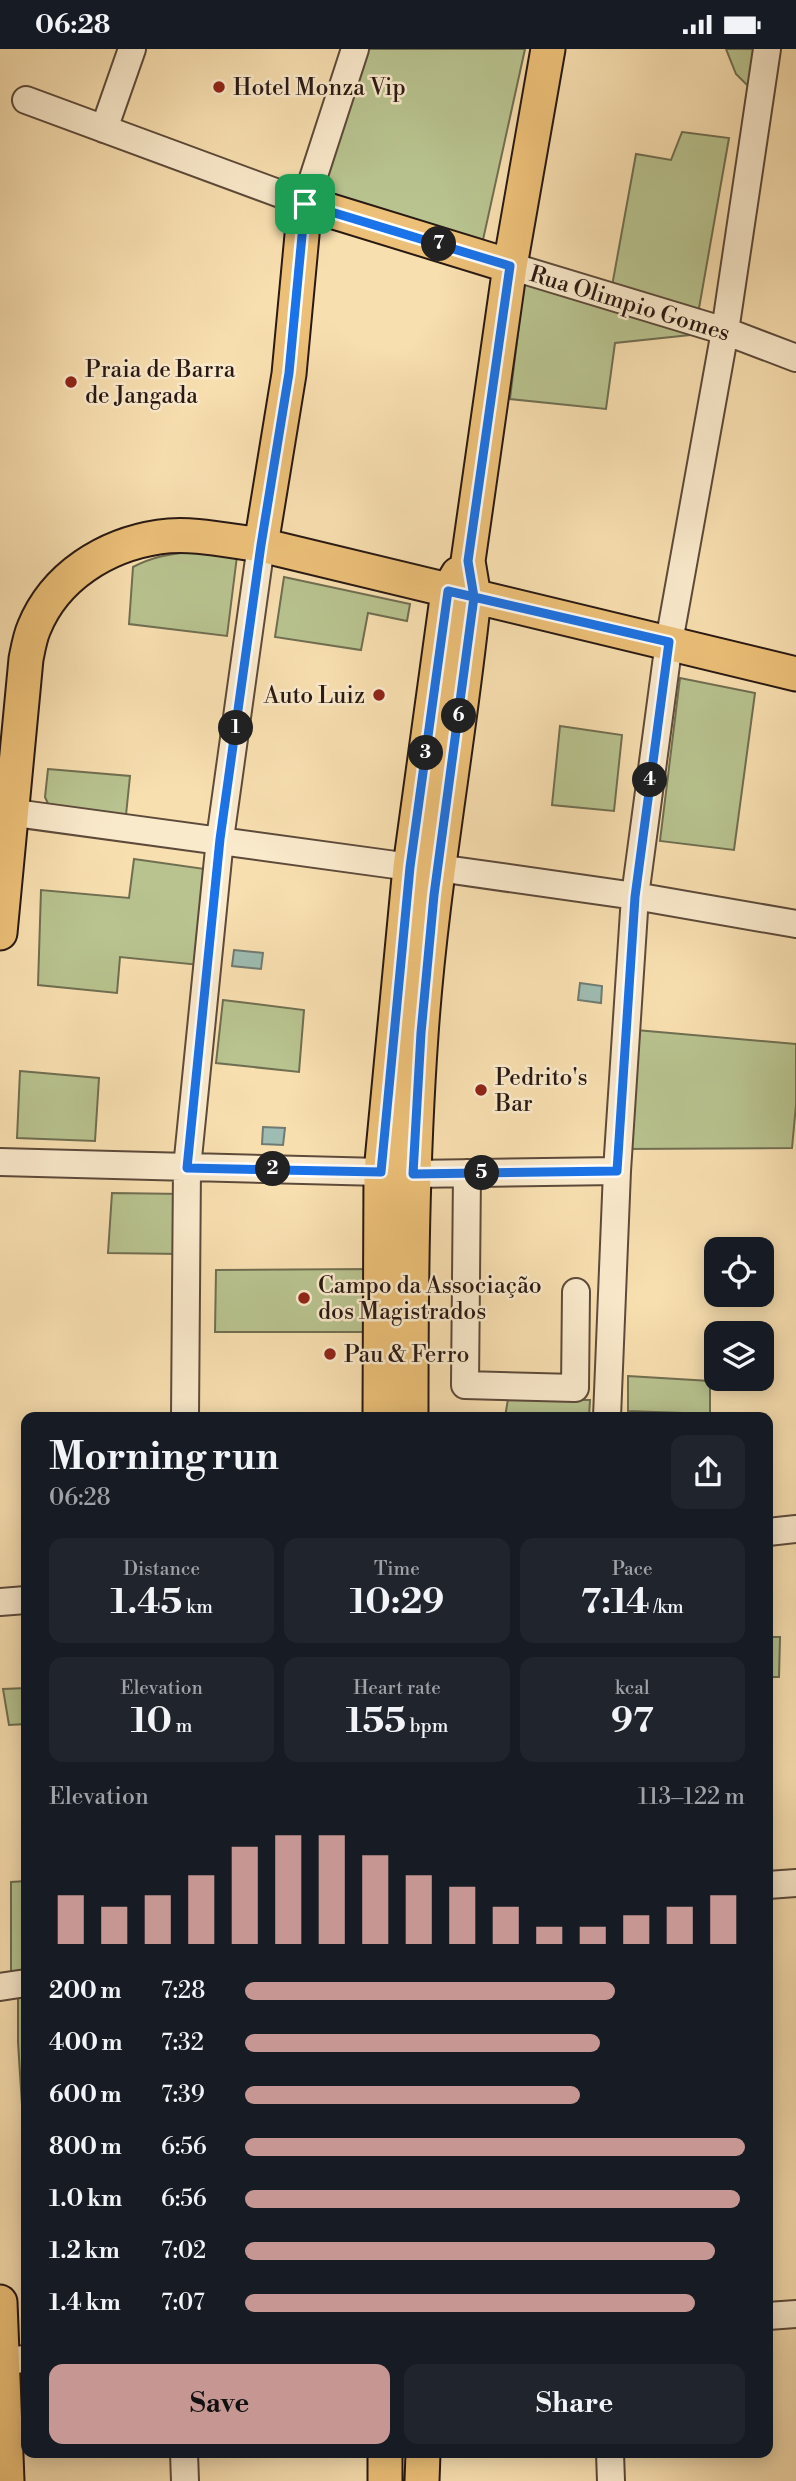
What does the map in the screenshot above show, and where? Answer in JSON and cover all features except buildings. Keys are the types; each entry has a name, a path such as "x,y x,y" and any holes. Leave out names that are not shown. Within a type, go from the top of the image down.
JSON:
{"main road":[{"path":"395,1402 397,1173 421,1033 424,867 475,602 468,561 510,266 548,49"},
{"name":"Rua Olimpio Gomes","path":"305,204 510,266"},
{"path":"261,545 289,373 305,204"},
{"path":"0,933 5,812 26,659 34,628 48,600 71,575 98,557 126,545 161,536 194,536 261,545 475,602 669,642 796,674"},
{"path":"0,2302 10,2360 7,2481"},
{"path":"385,2481 386,2458"},
{"path":"422,2481 423,2458"}],"street":[{"path":"104,129 132,49"},
{"path":"305,204 355,49"},
{"path":"607,1412 617,1171 635,897 669,642 725,331 767,49"},
{"name":"Rua Olimpio Gomes","path":"26,100 305,204"},
{"name":"Rua Olimpio Gomes","path":"510,266 725,331 796,358"},
{"path":"185,1412 187,1168 220,839 261,545"},
{"path":"5,812 424,867 635,897 796,924"},
{"path":"0,1162 397,1173 617,1171"},
{"path":"467,1173 465,1385 575,1388 576,1292"},
{"path":"773,1531 796,1529"},
{"path":"0,1602 21,1600"},
{"path":"773,1885 796,1883"},
{"path":"0,1987 21,1984"},
{"path":"773,2316 796,2314"},
{"path":"184,2458 186,2481"},
{"path":"610,2458 611,2481"}],"green space":[{"path":"362,49 525,49 481,249 316,192"},
{"path":"726,49 758,49 752,90 736,74"},
{"path":"682,132 729,138 698,314 612,286 636,154 671,160"},
{"path":"524,282 700,334 615,343 606,409 510,399"},
{"path":"190,552 237,556 227,636 129,624 133,567 161,557"},
{"path":"284,577 410,604 407,621 368,613 361,650 275,637"},
{"path":"680,678 755,693 734,850 660,841"},
{"path":"560,726 622,735 614,811 552,805"},
{"path":"48,769 130,776 126,815 49,806 45,797"},
{"path":"134,859 212,870 200,965 120,957 117,993 38,985 41,890 129,898"},
{"path":"223,1000 304,1010 299,1072 216,1063"},
{"path":"636,1030 796,1044 796,1105 792,1148 622,1149"},
{"path":"20,1071 99,1078 95,1141 17,1138"},
{"path":"112,1193 184,1194 181,1254 108,1253"},
{"path":"371,1269 370,1332 215,1332 216,1270"},
{"path":"628,1376 704,1381 704,1391 710,1391 710,1412 628,1411"},
{"path":"508,1399 590,1400 589,1412 506,1412"},
{"path":"773,1637 780,1637 779,1677 773,1677"},
{"path":"21,1688 21,1724 9,1725 3,1689"},
{"path":"21,1881 21,1978 11,1979 11,1882"},
{"path":"18,1989 21,1989 21,2089"}],"water":[{"path":"234,950 263,953 261,969 232,966"},
{"path":"580,983 602,986 601,1003 578,1000"},
{"path":"263,1127 285,1128 283,1145 262,1144"}],"place":[{"name":"Hotel Monza Vip","path":"219,87"},
{"name":"Praia de Barra de Jangada","path":"71,382"},
{"name":"Auto Luiz","path":"379,695"},
{"name":"Pedrito's Bar","path":"481,1090"},
{"name":"Campo da Associação dos Magistrados","path":"304,1298"},
{"name":"Pau & Ferro","path":"330,1354"}],"route":[{"path":"305,204 289,373 261,545 220,839 187,1168 381,1172 410,867 448,591 474,597 669,642 635,897 617,1171 413,1174 421,1033 434,895 474,597 468,561 510,266 305,204"}]}
